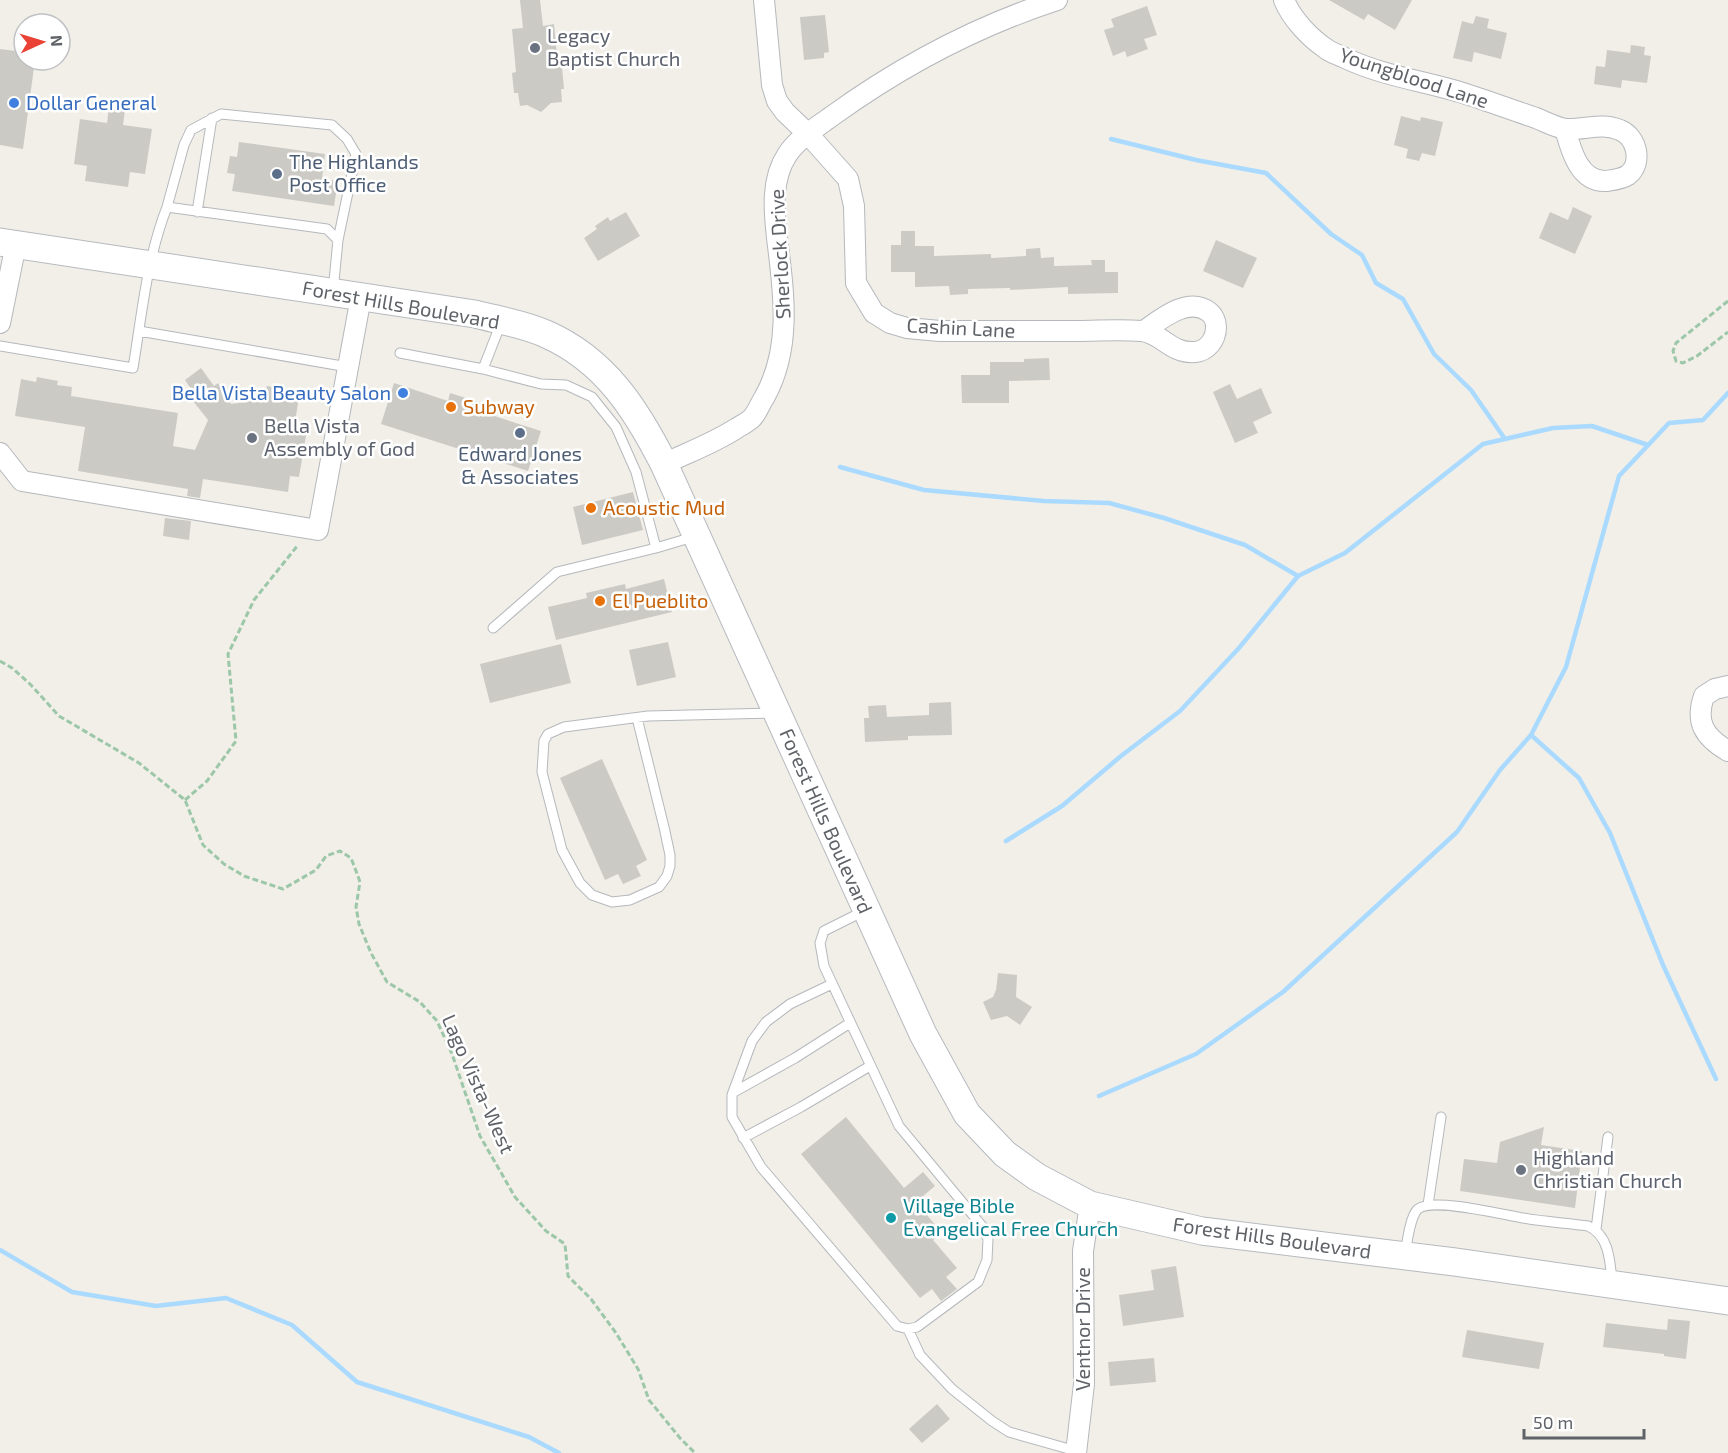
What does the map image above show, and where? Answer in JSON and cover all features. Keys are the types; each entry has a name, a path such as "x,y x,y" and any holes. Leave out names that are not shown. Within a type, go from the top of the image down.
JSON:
{"main road":[{"name":"Forest Hills Boulevard","path":"8,243 475,314 545,333 584,354 617,386 646,430 664,464 922,1034 967,1114 1005,1154 1037,1177 1090,1205 1202,1231 1404,1256 1728,1301"}],"street":[{"name":"Cashin Lane","path":"764,0 772,85 777,101 848,179 855,206 856,283 873,314 890,323 907,328 940,331 1144,331"},
{"name":"Sherlock Drive","path":"664,464 719,440 752,417 772,383 781,356 784,330 782,275 775,220 776,182 787,154 808,134 868,90 931,54 1018,6 1057,0"},
{"name":"Youngblood Lane","path":"1284,0 1287,8 1305,30 1326,50 1389,75 1460,92 1565,129"},
{"path":"0,323 8,243"},
{"path":"0,453 22,481 318,530 361,297"},
{"path":"1728,686 1715,689 1704,696 1699,710 1701,726 1728,751"},
{"name":"Ventnor Drive","path":"1076,1452 1084,1384 1083,1251 1090,1205"}],"lane":[{"path":"0,346 134,368 149,264 184,145 191,129 221,114 332,125 347,139 356,154 338,240 333,293"},
{"path":"197,212 212,118"},
{"path":"166,207 327,229 338,240"},
{"path":"483,369 501,321"},
{"path":"139,331 348,367"},
{"path":"400,353 483,369 541,384 566,386 592,397 616,427 636,472 657,548"},
{"path":"493,628 557,572 657,548 696,535"},
{"path":"637,718 664,827 670,866 667,876 659,887 630,900 612,902 592,895 580,883 562,850 542,772 544,741 549,734 564,727 637,718 777,713"},
{"path":"832,984 790,1004 766,1022 752,1041 734,1092 732,1117 761,1167 897,1326 908,1329 917,1327 978,1282 987,1260 988,1239 982,1226 899,1126 824,966 819,943 824,931 866,910"},
{"path":"734,1092 795,1058 850,1023"},
{"path":"743,1138 801,1107 870,1065"},
{"path":"1428,1205 1441,1117"},
{"path":"1596,1229 1608,1137"},
{"path":"1404,1256 1413,1215 1418,1209 1428,1205 1477,1209 1596,1229 1609,1254 1612,1284"},
{"path":"908,1329 920,1355 952,1389 992,1421 1009,1432 1076,1452"}],"path":[{"path":"1728,301 1676,343 1673,351 1676,361 1683,363 1697,356 1728,332"},
{"path":"185,800 207,781 236,741 228,654 254,600 310,529"},
{"name":"Lago Vista-West","path":"0,661 32,684 59,716 140,763 185,800 203,845 224,864 244,876 284,889 315,870 326,856 340,852 351,858 360,882 356,907 359,924 371,953 387,981 420,1002 437,1021 452,1054 480,1136 515,1197 546,1231 565,1244 568,1276 591,1299 616,1333 638,1369 649,1400 695,1453"}],"building":[{"name":"Legacy Baptist Church","path":"520,0 540,0 543,26 554,24 558,67 562,67 564,89 561,89 562,102 551,103 541,112 527,105 520,106 518,93 514,93 512,73 516,72 512,29 523,28"},
{"path":"1329,0 1412,0 1395,30 1368,14 1364,20"},
{"path":"1147,6 1157,35 1144,39 1148,49 1127,57 1125,51 1113,56 1104,30 1114,27 1111,19"},
{"path":"825,15 829,52 824,53 824,58 804,60 800,17"},
{"path":"1476,16 1489,19 1487,28 1507,33 1501,59 1474,52 1472,62 1453,58 1462,21 1473,24"},
{"path":"1631,45 1645,47 1644,55 1651,56 1647,83 1622,80 1621,88 1594,84 1596,66 1605,67 1607,50 1630,53"},
{"name":"Dollar General","path":"0,49 12,50 12,72 33,72 23,149 0,145"},
{"path":"109,107 125,110 123,125 152,129 145,174 130,172 128,187 85,181 87,166 74,164 80,119 107,123"},
{"path":"1401,116 1420,121 1421,117 1443,122 1435,156 1422,153 1419,161 1406,158 1408,149 1394,145"},
{"name":"The Highlands Post Office","path":"239,142 325,154 322,179 338,181 334,206 232,191 235,174 227,173 230,156 237,157"},
{"path":"1573,207 1592,216 1575,254 1539,238 1550,212 1568,220"},
{"path":"626,212 640,236 598,261 584,238 608,217 610,221"},
{"path":"901,231 915,231 915,246 934,246 934,256 991,254 991,258 1026,256 1026,249 1040,248 1041,258 1054,257 1054,266 1092,265 1091,260 1105,260 1105,272 1118,272 1118,293 1068,294 1068,287 1010,290 1010,288 968,289 968,294 950,295 949,286 915,287 915,272 891,272 891,245 901,245"},
{"path":"1216,240 1257,258 1243,288 1203,271"},
{"path":"1049,358 1050,380 1009,381 1009,403 962,403 961,375 990,375 990,362 1024,362 1024,359"},
{"name":"Bella Vista Assembly of God","path":"201,368 214,386 218,383 231,404 264,399 267,386 300,391 295,422 308,424 299,477 290,476 288,492 203,479 200,498 187,496 188,489 78,471 85,427 15,416 21,379 36,382 37,377 58,381 57,385 72,387 71,396 178,413 173,446 195,450 208,420 193,401 197,398 185,380"},
{"path":"394,383 448,401 450,393 488,405 485,413 541,431 528,471 381,424"},
{"path":"1230,384 1237,399 1261,388 1272,413 1253,422 1258,433 1235,443 1213,392"},
{"path":"633,492 643,530 582,545 573,507"},
{"path":"165,518 191,521 189,540 163,536"},
{"path":"664,579 672,612 556,640 548,607 587,598 586,593 625,584 626,589"},
{"path":"668,642 676,677 637,686 629,650"},
{"path":"561,644 571,683 490,703 480,664"},
{"path":"951,702 952,735 908,736 908,740 865,742 864,718 869,718 868,706 886,705 887,717 929,715 929,703"},
{"path":"602,759 647,860 636,866 641,876 623,884 618,874 605,880 560,778"},
{"path":"998,973 1017,975 1016,997 1032,1007 1020,1025 1007,1016 991,1020 983,1002 993,997"},
{"name":"Village Bible Evangelical Free Church","path":"846,1117 904,1188 923,1172 935,1186 916,1202 942,1233 933,1240 957,1268 946,1277 957,1289 941,1301 932,1289 920,1298 801,1154"},
{"name":"Highland Christian Church","path":"1544,1127 1541,1145 1582,1151 1575,1208 1460,1191 1464,1159 1497,1163 1500,1142"},
{"path":"1176,1266 1184,1317 1123,1326 1119,1295 1154,1290 1151,1270"},
{"path":"1668,1319 1690,1321 1686,1359 1664,1356 1664,1354 1603,1347 1606,1323 1667,1330"},
{"path":"1467,1330 1544,1343 1539,1369 1462,1357"},
{"path":"1154,1358 1156,1382 1110,1386 1108,1362"},
{"path":"937,1404 950,1419 922,1443 909,1429"}],"waterway":[{"path":"1111,139 1196,160 1266,173 1331,234 1362,255 1376,283 1403,299 1434,354 1471,390 1505,439"},
{"path":"1099,1096 1196,1054 1283,992 1457,832 1500,770 1531,735 1566,667 1619,476 1669,423 1703,420 1728,393"},
{"path":"1006,841 1062,806 1121,756 1180,711 1239,648 1298,576 1345,553 1483,444 1553,428 1592,426 1648,445"},
{"path":"840,467 924,490 1044,501 1109,503 1164,518 1245,545 1298,576"},
{"path":"1531,735 1579,778 1610,833 1663,965 1716,1079"},
{"path":"0,1250 72,1292 156,1306 226,1298 292,1325 357,1382 529,1437 559,1453"}],"place":[{"name":"Legacy Baptist Church","path":"535,48"},
{"name":"Dollar General","path":"14,103"},
{"name":"The Highlands Post Office","path":"277,174"},
{"name":"Bella Vista Beauty Salon","path":"403,393"},
{"name":"Subway","path":"451,407"},
{"name":"Edward Jones & Associates","path":"520,433"},
{"name":"Bella Vista Assembly of God","path":"252,438"},
{"name":"Acoustic Mud","path":"591,508"},
{"name":"El Pueblito","path":"600,601"},
{"name":"Highland Christian Church","path":"1521,1170"},
{"name":"Village Bible Evangelical Free Church","path":"891,1218"}]}
